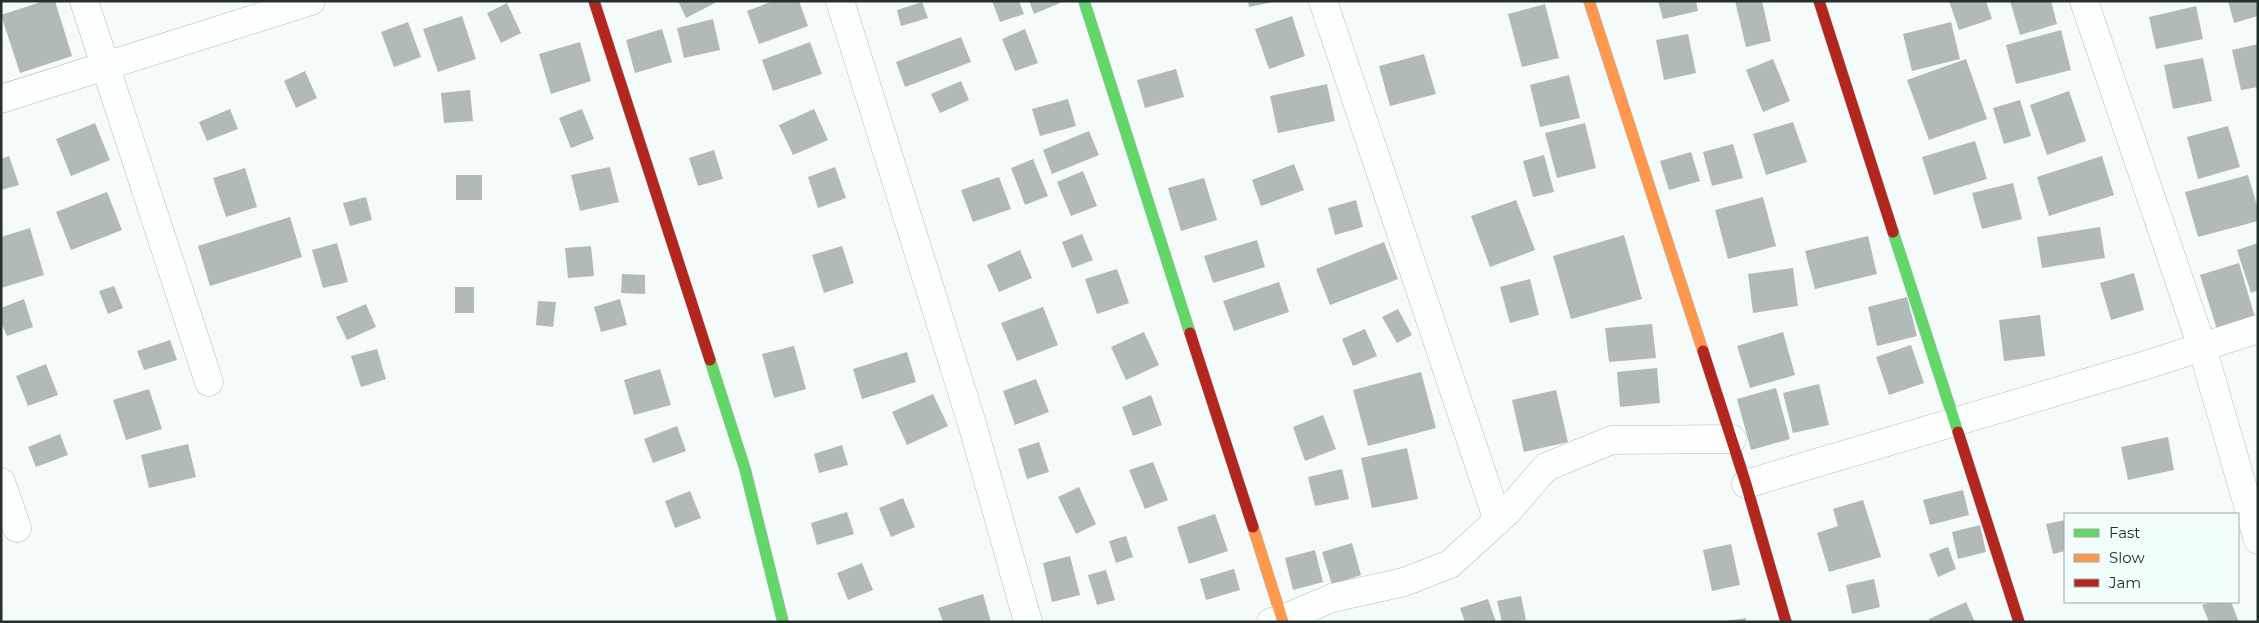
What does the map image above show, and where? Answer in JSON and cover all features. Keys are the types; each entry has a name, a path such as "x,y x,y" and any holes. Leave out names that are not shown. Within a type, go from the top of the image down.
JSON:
{"street":[{"path":"84,1 209,382"},
{"path":"1,99 311,1"},
{"path":"594,1 745,469 783,622"},
{"path":"840,1 973,427 1028,622"},
{"path":"1084,1 1279,621 1332,598 1404,582 1450,564 1498,520 1546,467 1612,440 1732,439"},
{"path":"1323,1 1498,520"},
{"path":"1589,1 1732,439 1786,622"},
{"path":"1820,1 2019,622"},
{"path":"2084,1 2202,347 2258,540"},
{"path":"1746,484 2202,347 2258,328"},
{"path":"1,482 17,528"}],"building":[{"path":"44,1 55,1 72,56 20,73 1,15"},
{"path":"678,1 715,1 715,3 686,18"},
{"path":"773,1 799,1 808,26 759,44 747,11"},
{"path":"992,1 1019,1 1024,14 1000,22"},
{"path":"1029,1 1059,1 1060,3 1034,14"},
{"path":"1248,1 1273,1 1273,2 1249,7"},
{"path":"1658,1 1696,1 1698,11 1663,19"},
{"path":"1735,1 1762,1 1771,41 1746,47"},
{"path":"1949,1 1986,1 1992,19 1959,30"},
{"path":"2010,1 2051,1 2057,24 2020,35"},
{"path":"2228,1 2258,1 2258,16 2234,23"},
{"path":"922,2 928,18 901,26 897,10"},
{"path":"507,3 521,33 501,43 487,13"},
{"path":"1545,4 1559,58 1522,67 1508,14"},
{"path":"2196,6 2203,39 2156,49 2149,17"},
{"path":"462,16 476,59 438,72 423,29"},
{"path":"1292,16 1305,56 1269,69 1255,29"},
{"path":"713,19 720,50 684,58 677,28"},
{"path":"408,22 421,57 394,67 381,32"},
{"path":"1951,22 1960,59 1912,71 1903,34"},
{"path":"662,29 672,62 635,73 626,40"},
{"path":"1025,29 1038,63 1015,71 1002,39"},
{"path":"2061,30 2071,70 2016,84 2006,45"},
{"path":"1688,34 1696,73 1664,80 1656,40"},
{"path":"961,37 971,62 905,87 896,62"},
{"path":"580,42 591,81 551,94 539,54"},
{"path":"810,42 822,74 773,91 762,60"},
{"path":"2258,44 2258,87 2241,90 2232,50"},
{"path":"1424,54 1436,94 1390,106 1379,66"},
{"path":"2203,58 2212,101 2173,109 2164,65"},
{"path":"1773,59 1790,101 1763,112 1746,70"},
{"path":"1966,59 1987,119 1929,140 1907,80"},
{"path":"1176,69 1184,97 1145,108 1137,80"},
{"path":"305,71 317,98 296,108 284,81"},
{"path":"1569,75 1580,118 1540,127 1530,85"},
{"path":"961,81 969,100 940,113 931,94"},
{"path":"1327,84 1335,121 1278,133 1270,96"},
{"path":"470,90 473,121 444,123 441,93"},
{"path":"2069,91 2086,141 2047,155 2030,105"},
{"path":"1068,99 1076,126 1040,136 1032,109"},
{"path":"2020,100 2031,136 2004,144 1993,108"},
{"path":"230,109 238,129 207,141 199,122"},
{"path":"582,109 594,139 571,148 559,118"},
{"path":"814,109 828,140 793,155 779,125"},
{"path":"1793,122 1807,162 1766,175 1753,134"},
{"path":"95,123 110,160 71,176 56,139"},
{"path":"1585,123 1596,168 1557,178 1545,133"},
{"path":"2228,126 2240,167 2198,179 2187,137"},
{"path":"1089,131 1099,155 1052,174 1043,150"},
{"path":"1975,141 1987,179 1934,195 1922,157"},
{"path":"1733,144 1743,178 1712,186 1703,152"},
{"path":"714,150 723,179 698,186 689,158"},
{"path":"1691,152 1700,181 1669,190 1660,161"},
{"path":"1544,155 1554,192 1533,197 1523,161"},
{"path":"9,156 19,185 1,190 1,159"},
{"path":"2102,156 2114,195 2049,216 2037,177"},
{"path":"1033,159 1048,196 1025,205 1011,168"},
{"path":"1294,164 1304,190 1261,206 1252,180"},
{"path":"610,167 619,202 580,211 571,175"},
{"path":"835,167 846,198 818,208 808,177"},
{"path":"245,168 257,207 226,217 213,178"},
{"path":"1083,171 1097,206 1071,216 1057,182"},
{"path":"456,175 482,175 482,200 456,200"},
{"path":"2248,175 2258,209 2258,221 2198,237 2185,192"},
{"path":"999,177 1011,209 973,222 961,190"},
{"path":"1204,178 1217,220 1181,231 1168,188"},
{"path":"2013,183 2022,219 1982,229 1972,193"},
{"path":"107,192 122,230 71,250 56,212"},
{"path":"366,197 372,220 350,226 343,203"},
{"path":"1763,197 1776,246 1728,259 1715,210"},
{"path":"1356,200 1363,227 1335,235 1328,208"},
{"path":"1516,200 1535,250 1490,267 1471,216"},
{"path":"290,217 302,257 210,286 198,246"},
{"path":"2100,227 2105,258 2042,268 2037,237"},
{"path":"30,228 44,275 1,288 1,237"},
{"path":"1082,234 1093,260 1072,268 1062,242"},
{"path":"1624,235 1642,299 1571,319 1553,256"},
{"path":"1868,236 1877,274 1815,289 1805,251"},
{"path":"1257,240 1265,267 1213,283 1204,256"},
{"path":"1384,242 1398,279 1330,305 1316,269"},
{"path":"337,243 348,282 323,288 312,250"},
{"path":"2258,243 2258,290 2251,293 2237,250"},
{"path":"591,246 594,276 568,278 565,248"},
{"path":"842,246 854,283 824,293 812,255"},
{"path":"1020,250 1032,278 999,292 987,265"},
{"path":"2239,263 2257,324 2219,336 2200,275"},
{"path":"1793,268 1798,306 1753,313 1748,274"},
{"path":"1117,269 1129,303 1097,314 1085,279"},
{"path":"2134,273 2144,310 2111,320 2100,283"},
{"path":"622,274 645,275 645,294 621,293"},
{"path":"1530,279 1539,315 1510,323 1500,287"},
{"path":"1279,282 1289,312 1234,331 1223,301"},
{"path":"114,286 123,308 108,314 99,291"},
{"path":"455,287 474,287 474,313 455,313"},
{"path":"1907,297 1917,336 1877,346 1868,307"},
{"path":"24,299 33,327 7,336 1,322 1,308"},
{"path":"620,299 627,325 601,332 594,307"},
{"path":"538,301 556,302 553,327 536,325"},
{"path":"366,304 376,327 347,340 336,317"},
{"path":"1043,307 1058,345 1017,361 1001,323"},
{"path":"1398,309 1412,335 1397,343 1382,317"},
{"path":"2040,315 2045,356 2004,361 1999,320"},
{"path":"1652,324 1656,358 1609,362 1605,328"},
{"path":"1365,329 1377,356 1353,366 1342,339"},
{"path":"1144,332 1159,365 1126,380 1111,347"},
{"path":"1783,332 1795,375 1750,388 1737,346"},
{"path":"170,340 177,360 144,370 137,351"},
{"path":"1911,345 1924,383 1889,395 1876,357"},
{"path":"794,346 806,389 774,398 762,354"},
{"path":"377,349 386,379 361,387 351,356"},
{"path":"907,352 916,382 862,399 853,369"},
{"path":"46,364 58,395 28,406 16,376"},
{"path":"1657,368 1660,403 1620,407 1617,372"},
{"path":"660,369 671,405 634,415 624,380"},
{"path":"1421,372 1436,428 1368,446 1353,390"},
{"path":"1036,379 1049,412 1015,425 1003,391"},
{"path":"1819,384 1829,425 1793,433 1783,393"},
{"path":"1776,388 1790,439 1751,450 1737,399"},
{"path":"149,389 162,429 126,440 113,400"},
{"path":"1556,390 1568,442 1524,452 1512,400"},
{"path":"933,394 948,426 907,445 892,412"},
{"path":"1151,395 1162,425 1133,436 1122,407"},
{"path":"1323,415 1336,449 1305,461 1293,427"},
{"path":"677,426 686,451 653,463 644,439"},
{"path":"60,434 68,455 36,467 28,447"},
{"path":"2168,437 2174,470 2128,480 2121,447"},
{"path":"1039,442 1049,472 1027,479 1018,449"},
{"path":"188,444 196,477 149,488 141,455"},
{"path":"842,445 848,465 819,473 814,454"},
{"path":"1407,448 1418,499 1372,508 1361,458"},
{"path":"1153,462 1168,500 1145,509 1129,470"},
{"path":"1342,469 1349,499 1315,506 1308,477"},
{"path":"1079,487 1096,524 1076,534 1058,497"},
{"path":"1963,490 1969,515 1930,525 1923,500"},
{"path":"690,491 701,518 675,528 665,501"},
{"path":"903,498 915,527 891,537 879,508"},
{"path":"1863,500 1881,557 1829,572 1817,533 1838,526 1833,509"},
{"path":"847,512 854,534 817,545 811,523"},
{"path":"1215,514 1228,551 1189,564 1177,527"},
{"path":"2064,520 2064,551 2053,554 2046,524"},
{"path":"1980,525 1986,552 1958,559 1952,532"},
{"path":"1126,536 1133,557 1116,563 1109,541"},
{"path":"1352,543 1361,575 1332,585 1322,552"},
{"path":"1731,544 1740,585 1712,591 1703,550"},
{"path":"1948,547 1956,569 1938,577 1929,554"},
{"path":"1315,550 1323,582 1293,590 1285,558"},
{"path":"1070,556 1080,595 1052,602 1043,563"},
{"path":"862,563 873,590 848,600 837,573"},
{"path":"1234,569 1240,590 1206,600 1200,579"},
{"path":"1106,570 1115,600 1097,605 1088,575"},
{"path":"1874,579 1880,607 1852,614 1846,585"},
{"path":"983,594 991,622 943,622 938,608"},
{"path":"1521,596 1526,620 1502,622 1497,601"},
{"path":"1488,599 1496,622 1465,622 1460,608"},
{"path":"1966,602 1975,622 1930,622 1929,619"},
{"path":"2209,603 2231,603 2239,622 2209,622 2202,605"},
{"path":"1746,618 1746,622 1725,622 1725,621"}],"traffic: fast":[{"path":"1084,1 1190,333"},
{"path":"1893,232 1958,432"},
{"path":"710,360 745,469 783,622"}],"traffic: slow":[{"path":"1589,1 1703,351"},
{"path":"1253,527 1283,622"}],"traffic: jam":[{"path":"594,1 710,360"},
{"path":"1819,1 1893,232"},
{"path":"1190,333 1253,527"},
{"path":"1703,351 1746,484 1786,622"},
{"path":"1958,432 2019,622"}]}
